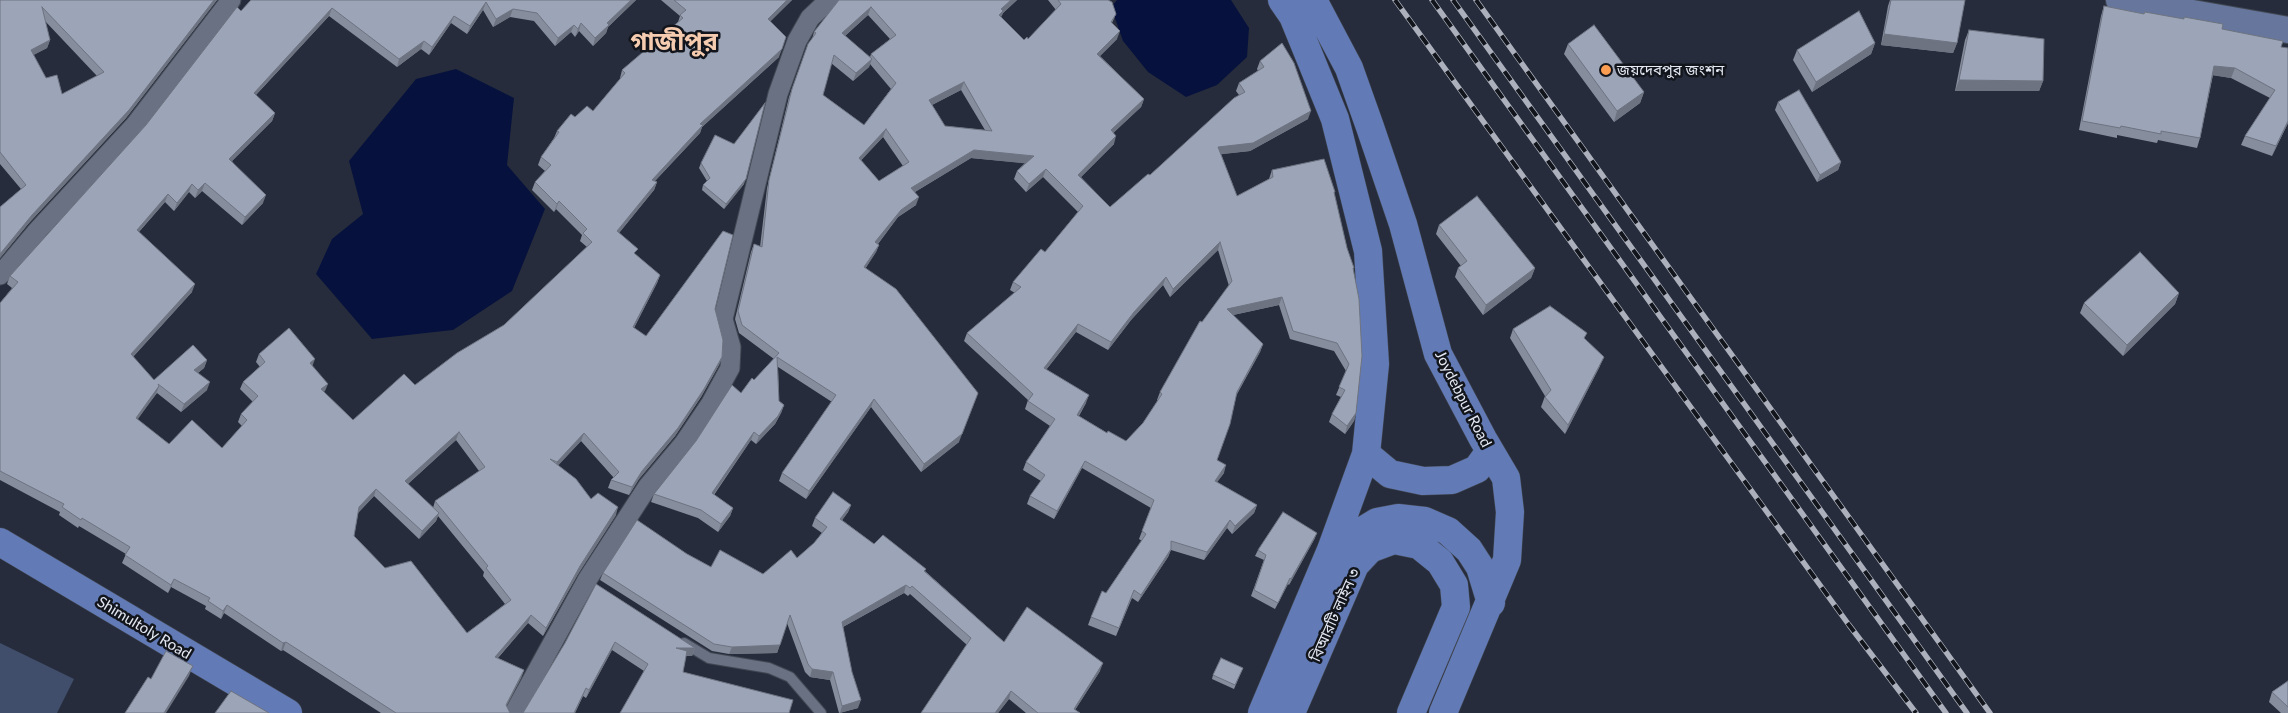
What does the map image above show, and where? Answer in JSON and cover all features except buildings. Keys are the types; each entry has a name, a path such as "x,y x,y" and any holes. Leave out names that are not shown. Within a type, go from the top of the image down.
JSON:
{"main road":[{"path":"1262,713 1331,550 1366,454 1375,364 1368,252 1335,119 1293,16 1282,0"},
{"name":"Joydebpur Road","path":"1313,0 1350,68 1402,224 1438,354 1506,478 1510,512 1507,560 1491,603 1443,713"},
{"path":"2119,0 2288,30"},
{"path":"1366,454 1390,474 1423,482 1452,480 1477,469 1490,451"},
{"path":"1331,550 1377,522 1398,518 1425,521 1448,531 1469,550 1480,567 1491,603"},
{"name":"বিআরটি লাইন ৩","path":"1292,713 1356,565 1370,549 1394,540 1419,545 1440,562 1454,586 1456,606 1411,713"},
{"name":"Shimultoly Road","path":"0,542 288,713"}],"street":[{"path":"0,275 38,230 134,125 232,0"},
{"path":"514,713 648,486 684,443 711,403 730,368 731,347 723,319 778,94 797,41 810,18 830,0"}],"lane":[{"path":"674,637 709,658 768,668 790,677 821,713"}],"shaded area":[{"path":"1117,0 1231,0 1249,28 1247,57 1217,85 1186,97 1148,72 1123,41 1111,7"},
{"path":"456,69 514,98 507,165 545,209 512,291 453,330 372,339 316,274 332,239 363,214 349,161 416,79"},
{"path":"0,643 74,679 57,713 0,713"}],"railway":[{"path":"1395,0 1849,625 1916,713"},
{"path":"1432,0 1946,713"},
{"path":"1453,0 1967,713"},
{"path":"1476,0 1990,713"}],"place":[{"name":"জয়দেবপুর জংশন","path":"1606,70"}],"district":[{"name":"গাজীপুর","path":"674,42"}]}
